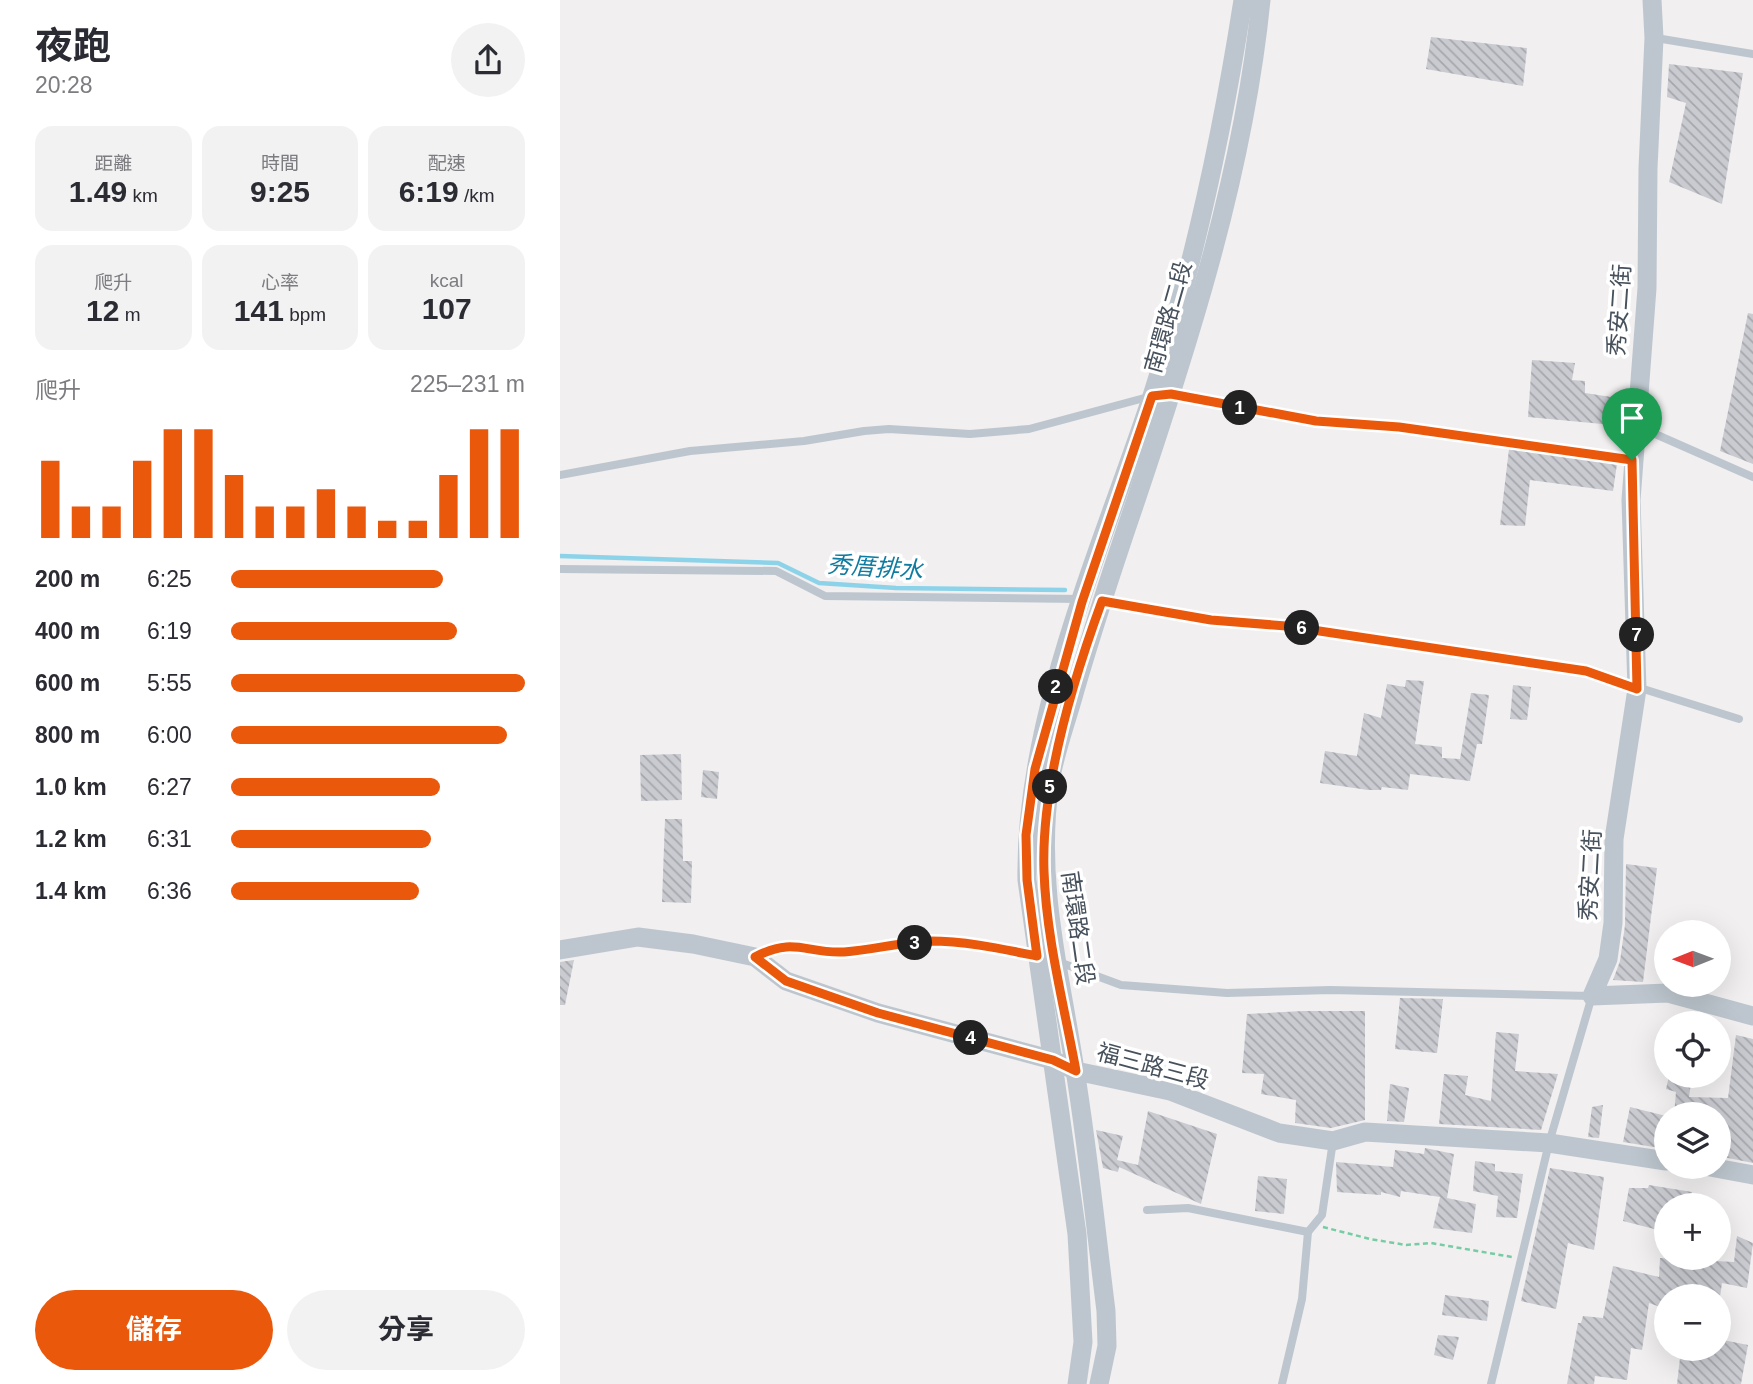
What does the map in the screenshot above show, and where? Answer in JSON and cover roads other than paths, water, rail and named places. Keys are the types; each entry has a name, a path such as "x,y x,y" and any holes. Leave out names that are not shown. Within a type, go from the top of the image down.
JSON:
{"street":[{"name":"南環路二段","path":"1077,1384 1083,1342 1082,1298 1077,1234 1053,1060 1046,958 1044,833 1051,778 1092,600 1182,297 1219,146 1243,0"},
{"name":"南環路二段","path":"1092,600 1171,394 1206,280 1237,150 1261,0"},
{"name":"秀安二街","path":"1592,996 1608,959 1613,923 1614,839 1637,689 1632,460 1647,288 1648,168 1654,38 1652,0"},
{"name":"福三路三段","path":"560,950 638,937 694,944 755,957 786,981 878,1013 1053,1060 1076,1071 1170,1091 1279,1133 1333,1140 1366,1132 1549,1143 1654,1159"},
{"name":"南環路二段","path":"1046,958 1076,1071 1107,1311 1107,1346 1099,1384"},
{"path":"1592,996 1668,993 1753,1016"},
{"path":"1731,1171 1753,1175"}],"lane":[{"path":"1654,38 1753,54"},
{"path":"560,475 690,451 804,441 864,431 970,434 1029,429 1152,396 1171,394 1316,421 1437,432 1632,460"},
{"path":"1635,425 1753,477"},
{"path":"560,569 776,571 825,596 1092,600 1211,620 1286,626 1586,671 1740,719"},
{"path":"755,957 770,949 793,945 845,952 929,941 970,944 1046,958 1121,985 1227,993 1330,990 1592,996 1549,1143 1491,1384"},
{"path":"1282,1384 1302,1299 1308,1232 1316,1226 1322,1215 1333,1140"},
{"path":"1147,1210 1188,1208 1308,1232"}],"waterway":[{"name":"秀厝排水","path":"560,556 778,563 819,583 896,588 1065,590"}]}
